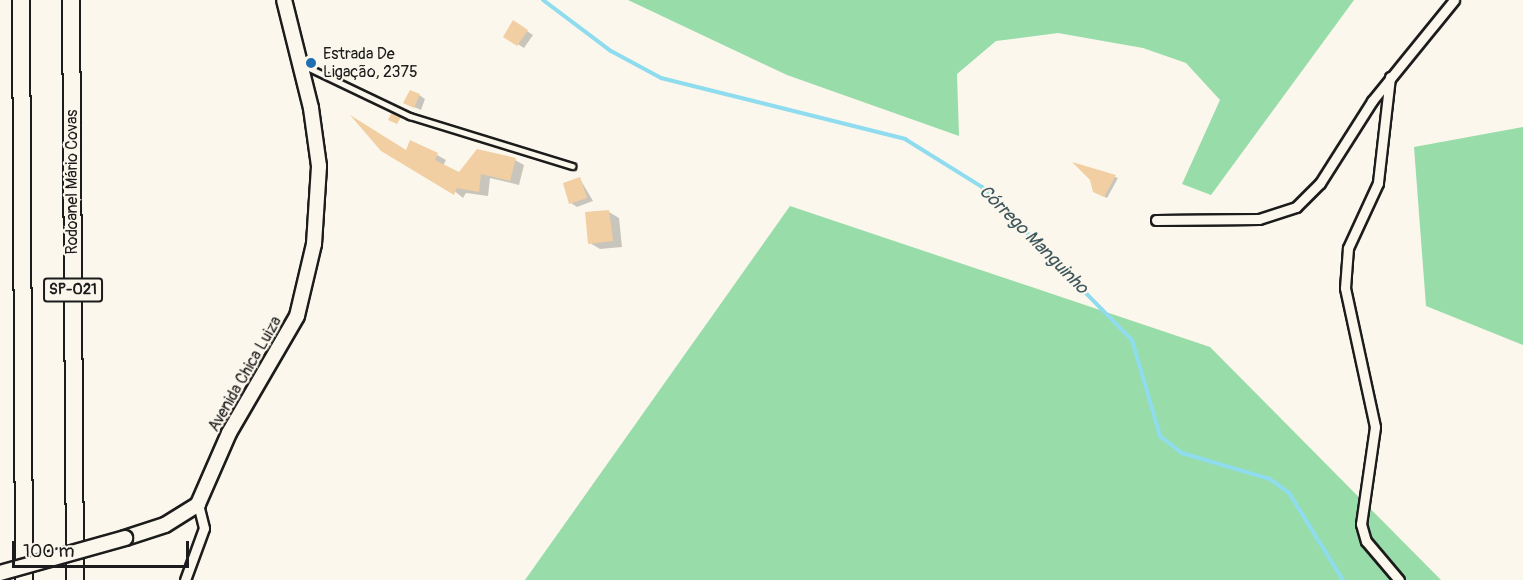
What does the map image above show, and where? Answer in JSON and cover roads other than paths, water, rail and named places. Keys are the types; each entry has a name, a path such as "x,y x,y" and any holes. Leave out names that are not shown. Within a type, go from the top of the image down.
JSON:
{"highway":[{"name":"SP-021","path":"21,0 24,580"},
{"name":"Rodoanel Mário Covas","path":"71,0 75,580"}],"main road":[{"name":"Avenida Chica Luiza","path":"198,504 229,433 283,346 306,284 319,166 300,64 284,0"},
{"path":"0,573 165,525 198,504"}],"street":[{"path":"1156,220 1229,220 1287,213 1320,183 1390,77 1454,0"},
{"path":"1390,77 1378,183 1348,248 1345,288 1374,417 1361,524 1366,542 1399,580"},
{"path":"185,580 204,528 198,504"}],"lane":[{"path":"300,64 410,116 573,166"}],"waterway":[{"name":"Córrego Manguinho","path":"543,0 611,51 661,78 905,139 982,187 1132,340 1160,436 1182,453 1270,479 1289,493 1343,580"}],"place":[{"name":"Estrada De Ligação, 2375","path":"311,63"}]}
